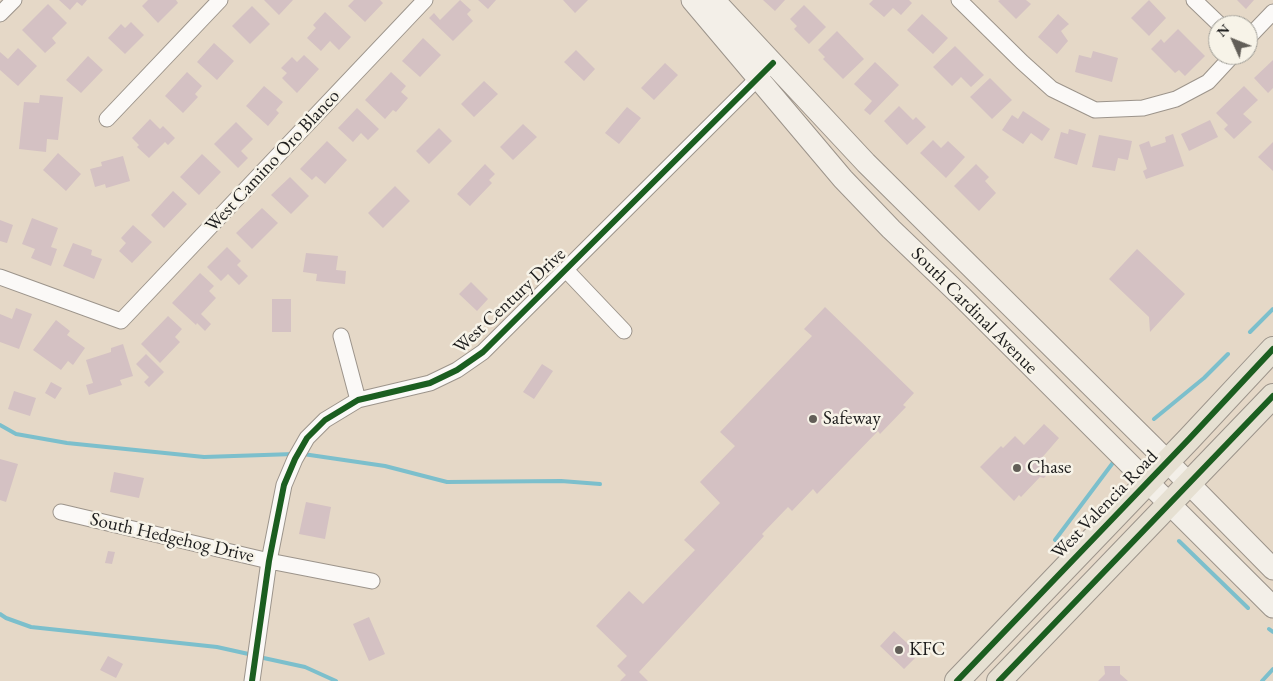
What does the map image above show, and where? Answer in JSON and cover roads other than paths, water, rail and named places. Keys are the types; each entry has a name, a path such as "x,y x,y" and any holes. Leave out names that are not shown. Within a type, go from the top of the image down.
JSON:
{"main road":[{"name":"South Cardinal Avenue","path":"692,0 821,155 886,224 962,297 1273,607"},
{"name":"South Cardinal Avenue","path":"714,0 911,209 1168,461 1273,569"},
{"name":"West Valencia Road","path":"957,681 1273,349"},
{"path":"999,681 1273,396"}],"street":[{"path":"0,14 14,0"},
{"path":"107,119 220,0"},
{"name":"West Camino Oro Blanco","path":"0,277 121,321 425,0"},
{"path":"959,0 1052,90 1095,110 1143,108 1176,99 1208,82 1224,65"},
{"path":"1194,0 1210,15"},
{"path":"1258,28 1273,12"},
{"name":"West Century Drive","path":"252,681 270,561 284,485 307,438 325,420 358,400 430,384 457,370 483,352 773,63"},
{"path":"566,270 624,331"},
{"path":"342,336 358,400"},
{"name":"South Hedgehog Drive","path":"61,512 270,561 372,581"}],"waterway":[{"path":"1250,332 1273,309"},
{"path":"1154,419 1204,378 1228,354"},
{"path":"0,425 16,434 67,443 204,457 294,454"},
{"path":"303,454 385,466 447,482 561,481 600,484"},
{"path":"1055,540 1115,460"},
{"path":"1179,541 1248,608"},
{"path":"0,614 31,627 217,647 253,655"},
{"path":"1269,629 1273,632"},
{"path":"259,657 305,667 336,681"},
{"path":"1262,681 1273,669"}],"place":[{"name":"Safeway","path":"813,419"},
{"name":"Chase","path":"1017,468"},
{"name":"KFC","path":"899,650"}]}
